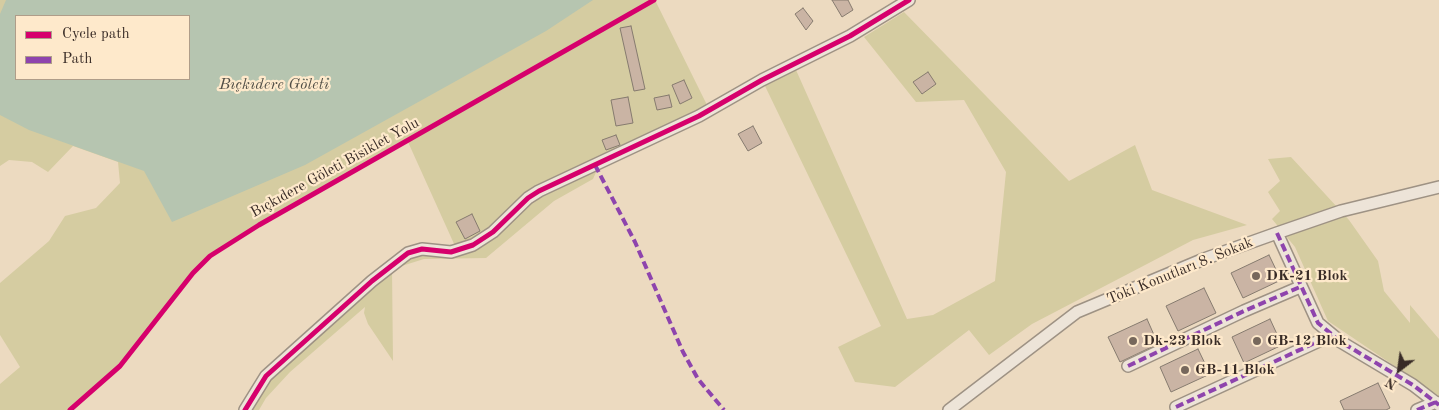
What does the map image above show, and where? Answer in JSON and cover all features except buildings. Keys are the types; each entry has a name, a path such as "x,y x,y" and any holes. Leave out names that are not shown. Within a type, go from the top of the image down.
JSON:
{"street":[{"path":"245,410 266,376 372,281 408,253 422,249 451,252 479,242 493,232 528,198 539,191 699,116 762,80 850,36 909,0"},
{"name":"Toki Konutları 8. Sokak","path":"949,410 1077,312 1204,259 1277,233 1341,211 1439,187"},
{"path":"1277,233 1318,323 1332,335 1413,385 1437,404"},
{"path":"1128,366 1244,310 1300,287"},
{"path":"1176,407 1332,335"},
{"path":"1417,410 1437,404"}],"shaded area":[{"path":"0,0 655,0 707,105 607,156 499,220 475,238 455,246 408,142 259,225 210,256 193,273 120,366 70,410 0,410 0,384 20,367 0,335 0,283 49,241 65,216 96,208 120,183 118,162 73,146 48,172 32,162 9,160 0,166"},
{"path":"904,12 1069,181 1135,145 1152,190 1247,225 1193,240 1032,324 989,355 969,330 895,387 855,382 838,347 881,326 765,86 796,70 907,319 933,315 995,281 1006,172 964,100 916,102 864,37"},
{"path":"1291,157 1349,220 1378,261 1384,291 1410,323 1410,305 1439,339 1439,396 1328,321 1295,247 1272,219 1280,211 1268,192 1280,181 1268,159"},
{"path":"597,170 593,179 554,201 486,258 424,259 392,269 393,361 368,324 364,313 365,307 290,372 266,398 259,410 249,410 260,392 292,357 395,266 407,258 420,255 456,254 473,251 483,246 541,195"}],"water":[{"name":"Bıçkıdere Göleti","path":"6,0 593,0 546,31 305,165 172,222 144,171 29,130 0,115 0,14"}],"marked path":[{"path":"595,165 635,242 683,352 698,379 724,410"},
{"path":"1277,233 1318,323 1341,342 1413,385 1439,405"},
{"path":"1128,366 1244,311 1300,287"},
{"path":"1176,407 1332,335"},
{"path":"1417,410 1436,402"}],"cycle path":[{"name":"Bıçkıdere Göleti Bisiklet Yolu","path":"70,410 120,366 193,273 210,256 259,225 654,0"},
{"path":"245,410 266,376 372,281 408,253 422,249 451,252 473,245 493,232 528,198 539,191 699,116 762,80 850,36 909,0"}],"place":[{"name":"DK-21 Blok","path":"1256,276"},
{"name":"Dk-23 Blok","path":"1133,341"},
{"name":"GB-12 Blok","path":"1257,341"},
{"name":"GB-11 Blok","path":"1185,370"}]}
